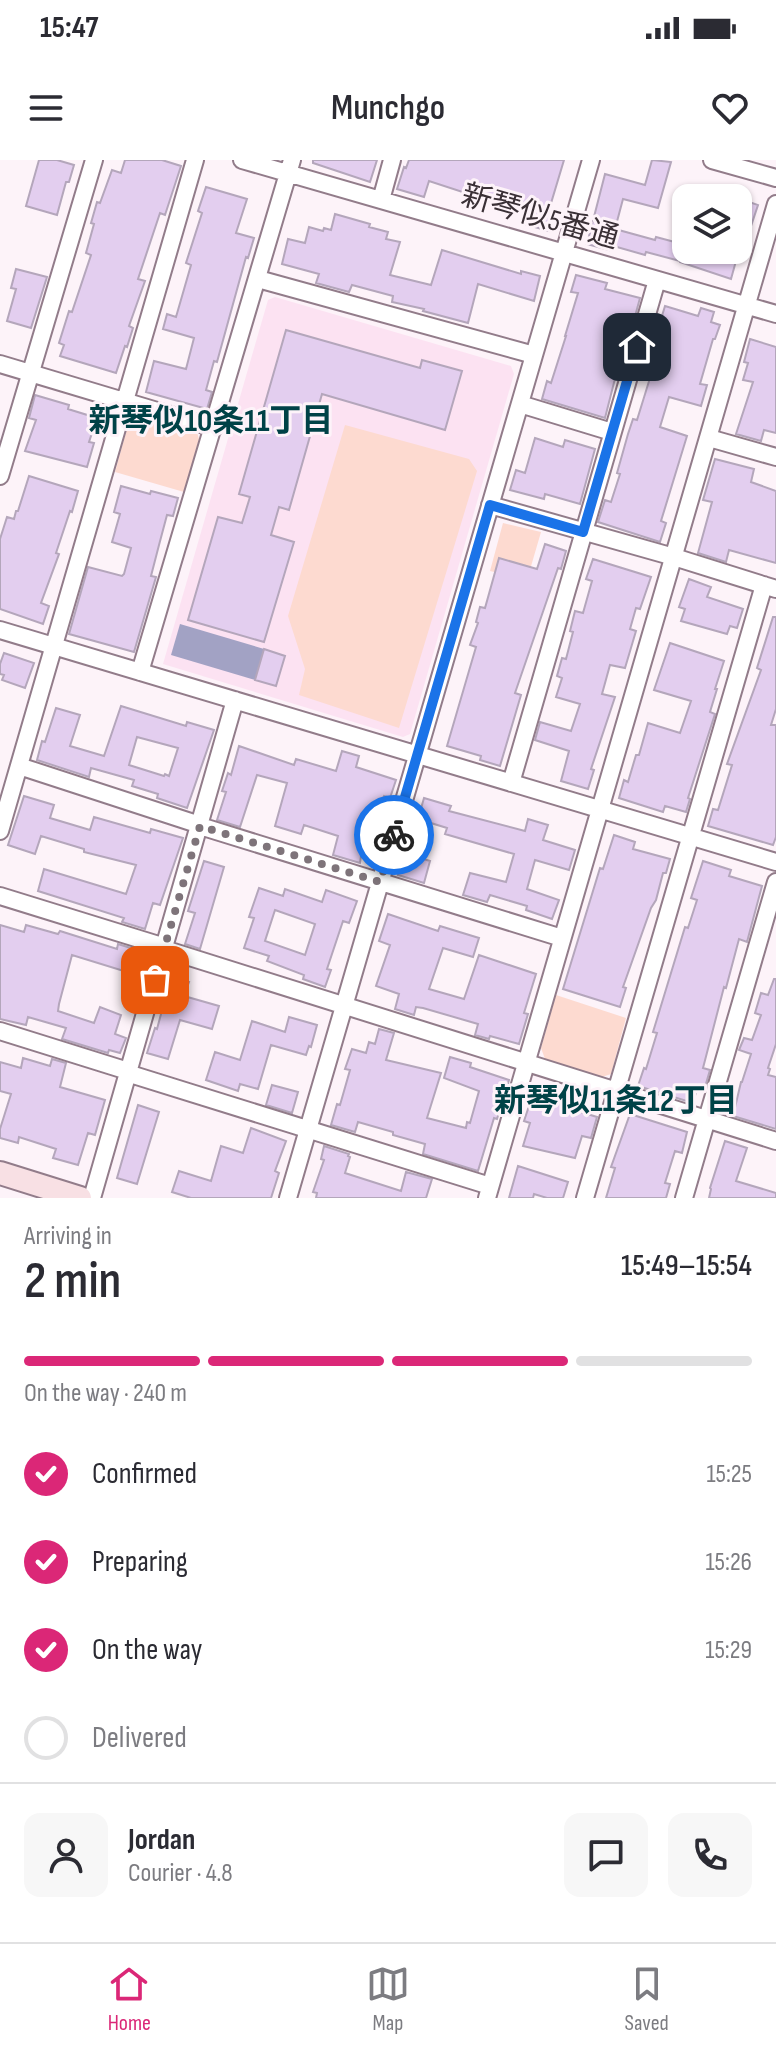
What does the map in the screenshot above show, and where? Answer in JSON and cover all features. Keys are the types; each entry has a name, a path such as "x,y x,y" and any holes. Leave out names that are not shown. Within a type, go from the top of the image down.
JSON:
{"street":[{"path":"0,476 94,160"},
{"path":"0,831 195,160"},
{"name":"新琴似5番通","path":"242,160 290,167 381,200 776,314"},
{"path":"381,200 392,160"},
{"path":"288,1198 591,160"},
{"path":"712,160 776,178"},
{"path":"140,672 290,167"},
{"path":"0,1031 489,1192 776,204"},
{"path":"258,279 534,355"},
{"path":"511,783 657,280"},
{"path":"0,364 214,428"},
{"path":"520,404 612,432"},
{"path":"709,438 776,457"},
{"path":"490,505 770,587 691,837 585,1198"},
{"path":"0,630 776,862"},
{"path":"92,1198 235,700"},
{"path":"19,766 200,826 562,938"},
{"path":"684,1198 776,882"},
{"path":"0,896 776,1141"},
{"path":"0,1173 80,1198"}],"shaded area":[{"path":"275,297 511,366 514,374 410,734 403,737 163,664 268,300"},
{"path":"137,415 196,429 199,439 184,492 115,472 130,418"},
{"path":"345,425 469,459 477,471 399,728 299,695 305,669 288,616"},
{"path":"503,523 541,532 527,580 490,571"},
{"path":"556,995 626,1018 611,1074 602,1077 545,1059 541,1048"}],"water":[{"path":"180,624 264,649 255,680 171,655"}],"building":[{"path":"39,160 57,160 74,165 57,215 26,206"},
{"path":"125,160 162,160 181,166 165,215 160,213 138,279 145,281 129,326 133,328 116,373 60,356 64,345 59,343 91,255 86,253 97,202 100,203 112,170 121,173"},
{"path":"313,160 377,160 370,182 313,163"},
{"path":"409,160 564,160 549,210 555,211 549,231 524,224 527,213 429,181 424,197 397,189"},
{"path":"652,160 671,162 658,208 623,199 615,229 672,241 672,259 610,245 609,250 587,244 605,174 645,185"},
{"path":"206,187 247,199 236,233 254,238 206,390 212,392 207,409 146,392 154,361 186,369 194,338 163,329 167,314 176,317 191,265 186,263 202,213 198,211"},
{"path":"752,203 758,205 752,223"},
{"path":"335,214 370,224 369,227 388,232 386,239 400,242 390,275 431,285 442,250 521,274 521,271 540,276 534,301 478,284 468,323 392,302 393,296 352,285 349,292 316,283 319,274 282,264 288,239 305,243 309,227 331,230"},
{"path":"686,264 735,264 731,279"},
{"path":"16,269 47,277 31,328 7,321 16,289 11,288"},
{"path":"576,275 607,283 605,289 640,298 605,418 542,399 547,381 551,383 578,293 571,292"},
{"path":"665,306 698,316 701,308 714,312 711,322 720,325 700,384 707,385 701,406 669,397 660,427 687,436 661,521 666,523 660,542 598,522 605,500 611,502 628,434 633,419 637,420 650,378 647,377 656,351 652,349"},
{"path":"286,330 420,368 422,360 462,371 445,430 322,394 289,510 279,507 271,535 294,542 264,642 188,620 218,517 242,523 250,497 239,494"},
{"path":"750,339 776,347 776,433 764,430 761,441 736,434 753,382 743,380"},
{"path":"35,395 69,405 68,409 97,418 89,442 94,443 87,467 25,451 36,420 29,418"},
{"path":"535,438 563,447 565,440 595,449 580,504 545,494 544,499 510,490 516,470 525,473"},
{"path":"715,459 754,469 751,482 776,491 776,563 729,550 726,562 698,553 712,502 703,500"},
{"path":"29,476 78,491 41,603 49,606 43,624 0,609 0,539 7,517 14,519 18,511"},
{"path":"121,486 178,498 173,516 167,515 151,576 156,577 134,652 69,634 88,567 124,574 131,548 112,542 120,514 114,512"},
{"path":"545,544 566,551 515,693 521,695 500,766 480,760 481,756 447,746 476,647 470,645 480,607 485,608 499,558 537,569"},
{"path":"593,559 651,577 630,629 636,631 625,668 610,665 602,694 615,697 591,769 594,770 588,789 561,781 569,751 535,740 540,722 571,731 580,704 556,697 562,678 557,676 562,658 566,659 575,611 583,613 592,581 586,579"},
{"path":"689,579 711,587 707,597 743,609 737,628 730,626 727,634 681,621 685,609 679,607"},
{"path":"773,617 776,617 776,709 771,725 776,725 776,837 773,845 708,826 713,809 718,810 732,765 727,764 761,670 757,668"},
{"path":"670,643 724,661 710,712 715,714 686,812 665,806 663,812 619,798 624,780 628,782 636,755 639,755 648,723 680,733 691,701 654,690"},
{"path":"264,649 285,656 276,686 255,680"},
{"path":"4,653 34,663 25,688 2,680 4,675 0,674 0,664"},
{"path":"121,706 186,726 187,722 214,730 187,808 132,786 134,780 91,768 89,777 37,760 56,708 80,715 70,746 104,756","holes":["137,737 178,748 169,776 129,765"]},
{"path":"239,746 294,765 296,759 336,771 342,751 359,756 356,767 396,780 390,798 384,796 368,842 366,858 361,856 360,863 333,855 338,836 304,825 301,834 275,826 287,783 257,775 240,827 217,820 226,792 222,791 228,773 231,775"},
{"path":"24,796 54,805 50,818 90,830 94,817 150,833 151,829 183,838 160,905 153,903 145,929 122,922 124,918 38,891 44,869 126,894 136,865 84,852 84,849 41,836 35,854 8,845"},
{"path":"424,798 451,806 449,811 525,831 528,819 548,825 543,840 575,850 569,870 535,860 527,889 559,900 552,919 526,910 527,906 490,895 487,902 463,895 470,873 506,882 514,854 445,834 447,828 418,819"},
{"path":"614,835 635,842 633,849 670,859 623,987 626,988 620,1007 563,989 600,868 603,869"},
{"path":"404,853 430,861 424,883 398,875"},
{"path":"204,861 224,867 200,949 185,944 195,913 188,911"},
{"path":"703,861 731,870 729,876 762,886 747,942 739,939 724,987 703,1068 710,1070 705,1087 698,1085 693,1103 638,1086 657,1033 653,1032 685,927 688,928 697,900 691,898"},
{"path":"259,888 283,896 285,889 322,902 326,890 357,901 349,923 343,921 327,969 331,970 325,987 267,961 269,956 244,948 254,918 249,917","holes":["275,910 315,924 305,955 265,941"]},
{"path":"388,914 438,931 440,926 479,938 473,957 443,948 429,989 464,999 479,955 536,974 524,1013 528,1014 519,1044 475,1035 478,1024 423,1008 416,1007 414,1015 395,1009 399,994 376,986 390,945 379,941"},
{"path":"0,925 24,932 26,925 58,934 60,931 117,949 118,944 134,949 132,956 145,960 140,976 72,955 58,1011 94,1023 100,1007 121,1015 115,1034 126,1038 120,1053 109,1050 108,1053 62,1039 66,1028 28,1017 26,1025 0,1019"},
{"path":"171,977 189,982 184,996 219,1006 212,1029 180,1020 168,1059 147,1053"},
{"path":"774,979 776,1044 768,1075 776,1077 776,1129 733,1116 751,1054 739,1050 744,1038 752,1040 761,1015 755,1013 761,993 768,995"},
{"path":"289,1017 317,1025 306,1055 271,1045 258,1089 240,1084 238,1091 206,1080 215,1052 240,1060 252,1021 285,1032"},
{"path":"379,1029 394,1033 386,1060 441,1073 427,1118 466,1128 467,1122 470,1123 479,1091 444,1078 450,1057 509,1080 478,1171 423,1154 425,1144 393,1135 393,1132 358,1122 355,1132 331,1125 350,1070 345,1069 352,1049 366,1053 369,1042 375,1044"},
{"path":"23,1058 50,1066 52,1059 66,1063 60,1087 105,1100 95,1135 88,1133 78,1165 53,1158 56,1149 19,1137 18,1143 0,1138 11,1094 0,1091 0,1062 21,1068"},
{"path":"272,1085 298,1092 292,1113 266,1105"},
{"path":"533,1094 572,1103 571,1109 597,1117 591,1138 582,1136 575,1158 523,1146 530,1123 524,1121"},
{"path":"138,1105 159,1112 137,1184 117,1178"},
{"path":"630,1114 687,1132 682,1153 675,1151 665,1183 670,1184 666,1198 606,1198 615,1168 611,1167"},
{"path":"251,1128 286,1141 275,1171 279,1173 271,1198 191,1198 172,1192 179,1171 211,1181 221,1146 243,1153"},
{"path":"725,1141 747,1148 736,1181 776,1193 776,1198 709,1198"},
{"path":"324,1146 349,1154 345,1173 401,1191 406,1172 432,1179 426,1198 316,1198 317,1193 313,1192 324,1160 321,1159"},
{"path":"518,1166 568,1182 563,1198 534,1194 533,1198 509,1198"}],"way so far":[{"path":"155,980 200,826 380,882 394,835"}],"district":[{"name":"新琴似10条11丁目","path":"211,421"},
{"name":"新琴似11条12丁目","path":"616,1101"}],"route":[{"path":"394,835 490,505 583,532 637,347"}]}
